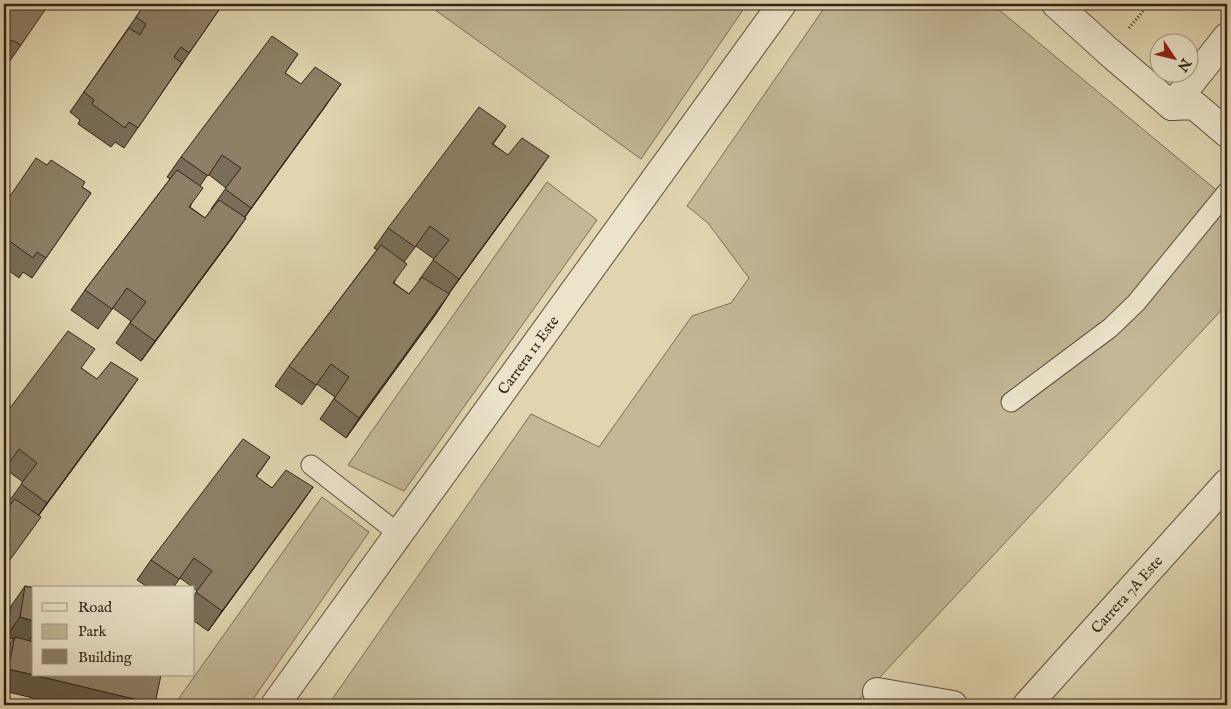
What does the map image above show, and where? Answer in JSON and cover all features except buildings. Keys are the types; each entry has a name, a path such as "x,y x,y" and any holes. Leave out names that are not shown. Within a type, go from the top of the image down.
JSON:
{"street":[{"name":"Carrera 11 Este","path":"275,705 782,4"},
{"path":"1056,4 1172,106 1194,105 1227,132"},
{"path":"1172,106 1227,37"},
{"name":"Carrera 7A Este","path":"1026,705 1227,483"},
{"path":"877,692 953,705"}],"lane":[{"path":"1011,402 1110,328 1136,303 1227,192"},
{"path":"311,465 399,534"}],"green space":[{"path":"427,4 747,4 641,159"},
{"path":"827,4 992,4 1227,199 1227,304 854,705 328,705 531,414 599,447 692,316 731,303 749,278 708,223 687,206"},
{"path":"547,182 597,220 404,491 348,465"},
{"path":"322,497 369,532 249,705 174,705"}]}
